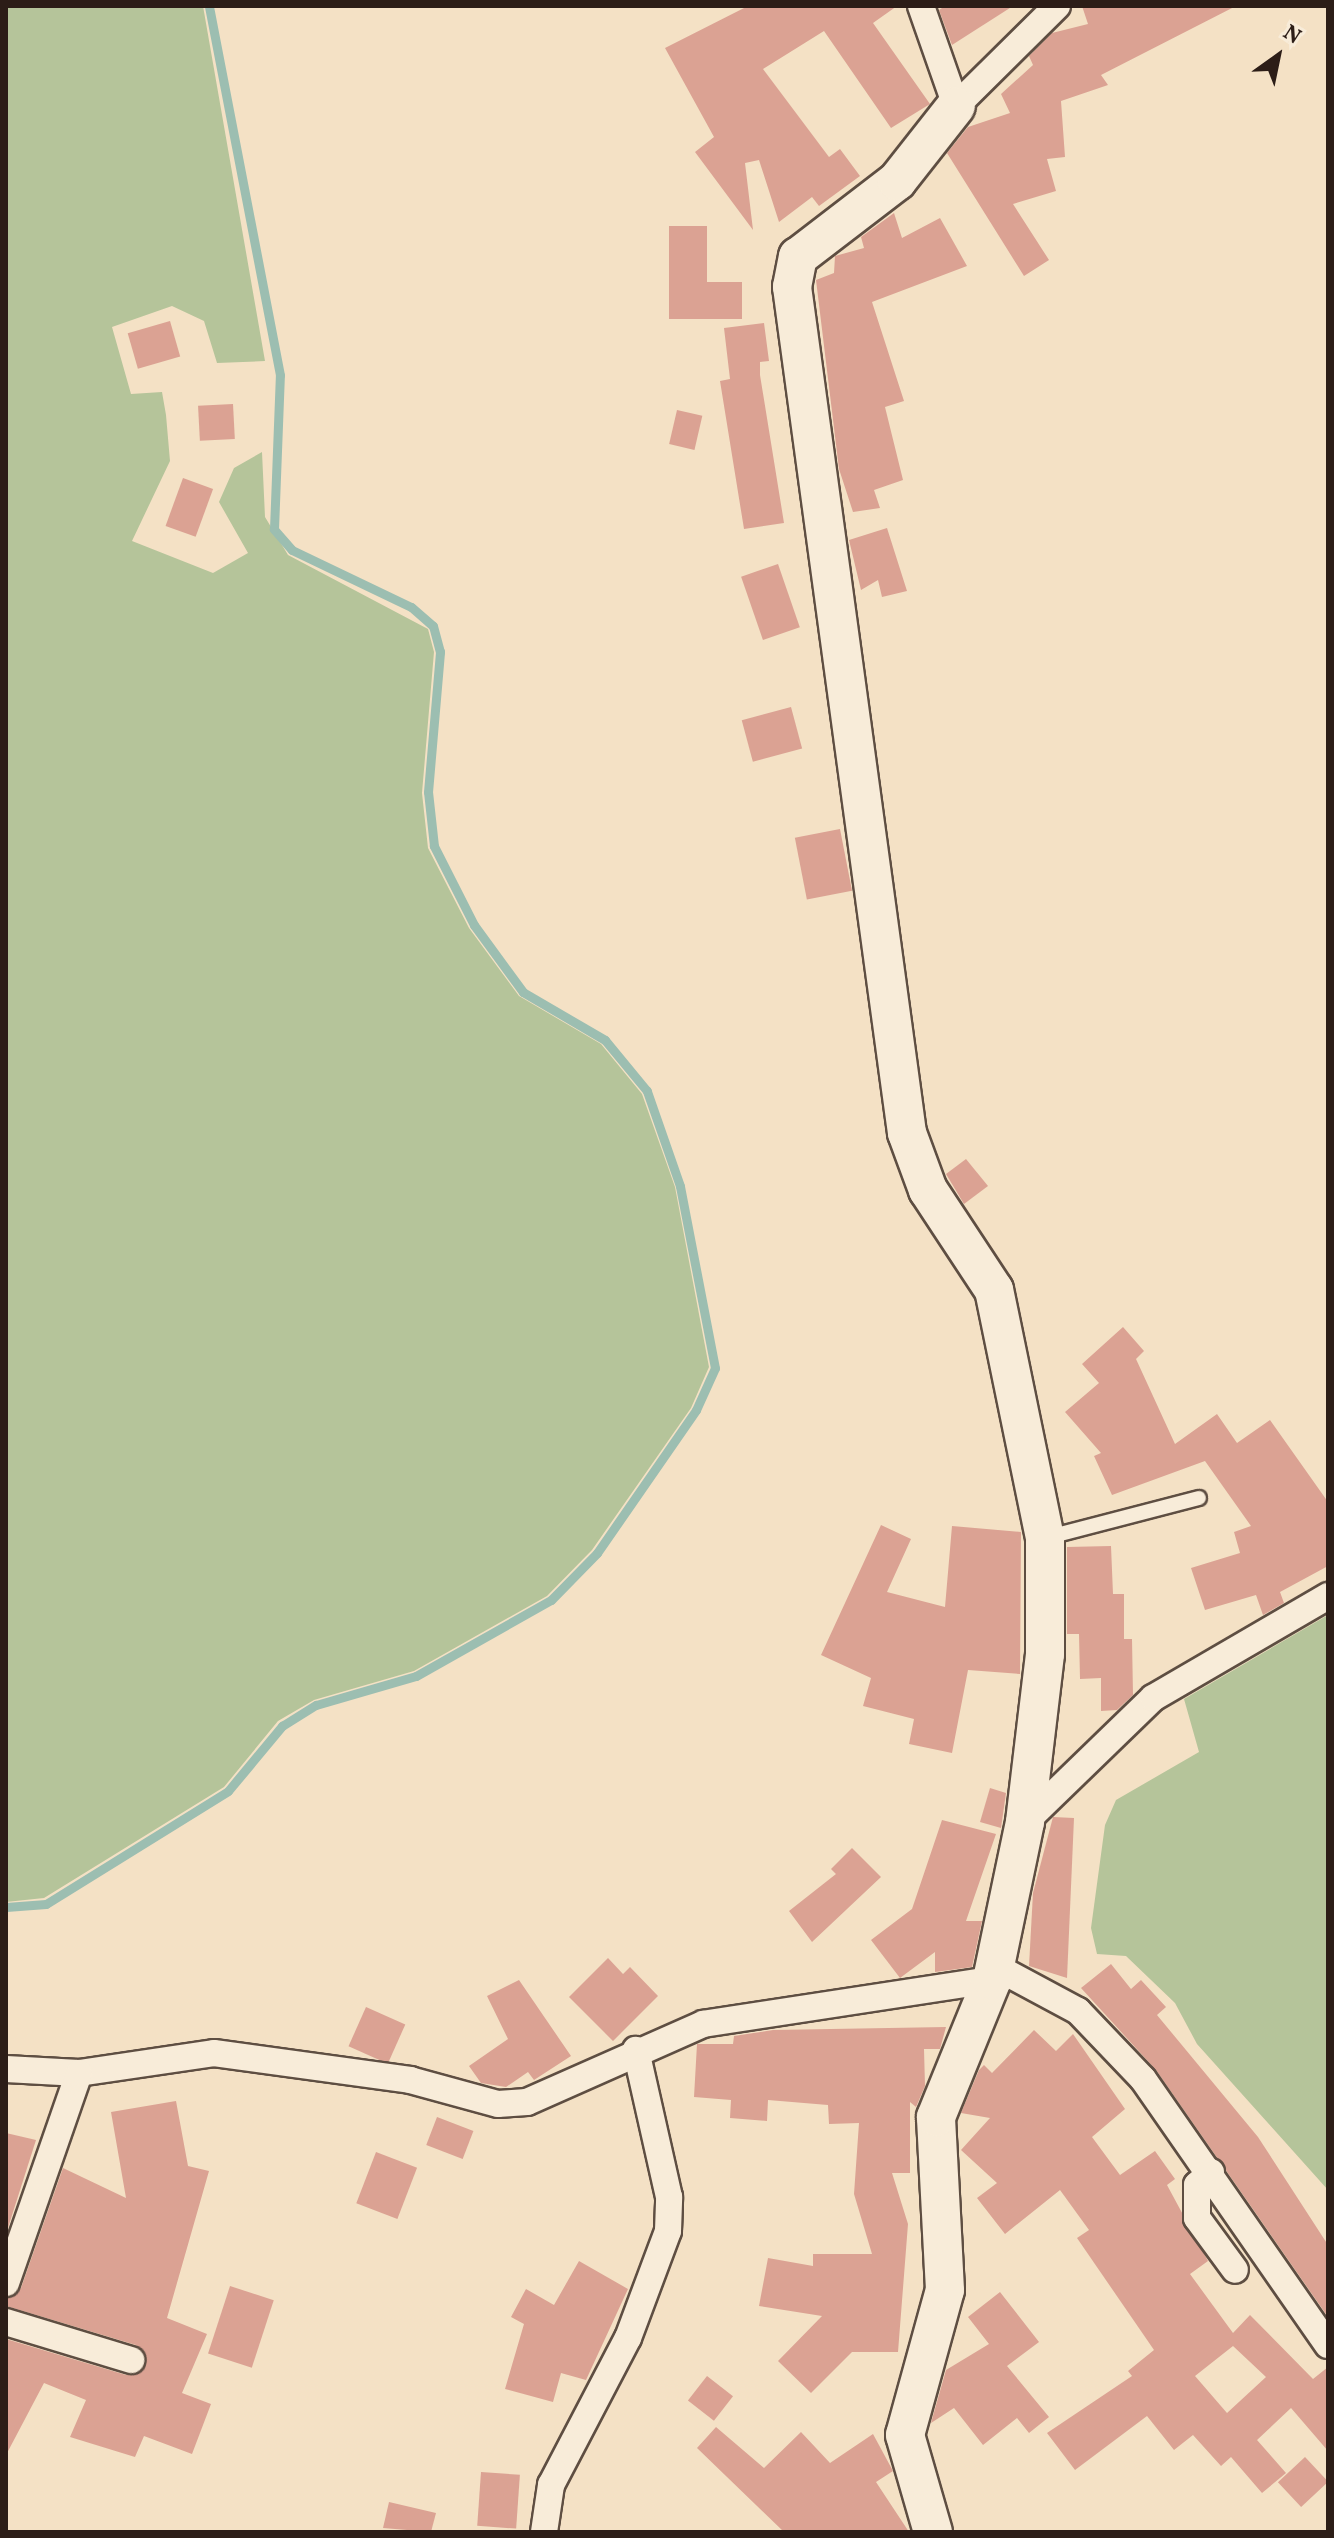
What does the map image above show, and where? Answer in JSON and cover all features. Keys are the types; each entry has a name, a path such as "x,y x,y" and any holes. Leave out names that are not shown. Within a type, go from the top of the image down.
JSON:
{"street":[{"path":"921,6 956,106"},
{"path":"933,2532 905,2435 945,2290 936,2117 994,1974 1025,1822 1045,1654 1045,1538 994,1290 928,1190 907,1133 875,938 792,287 798,257 897,181 956,106 1057,6"},
{"path":"1025,1822 1153,1698 1328,1596"},
{"path":"6,2069 79,2073 214,2053 410,2080 498,2104 527,2102 636,2050 703,2024 994,1974 1026,1977 1078,2011 1178,2121 1328,2345"},
{"path":"544,2532 551,2485 628,2338 668,2231 669,2197 636,2050"},
{"path":"6,2283 79,2073"},
{"path":"1211,2172 1197,2185 1197,2218 1235,2270"},
{"path":"6,2322 131,2360"}],"lane":[{"path":"1045,1538 1199,1498"}],"green space":[{"path":"6,6 203,6 265,361 217,363 204,321 172,306 112,327 131,394 162,392 166,415 170,461 132,541 213,573 248,553 219,502 234,468 262,452 265,517 288,555 428,629 434,652 422,793 428,848 469,928 519,996 601,1044 642,1094 675,1187 709,1367 691,1408 592,1550 547,1596 414,1671 314,1700 278,1721 224,1787 44,1898 6,1902"},
{"path":"1328,1615 1328,2190 1197,2044 1175,2003 1126,1956 1097,1954 1091,1928 1105,1825 1116,1800 1199,1752 1184,1699"}],"building":[{"path":"748,6 897,6 873,23 930,104 891,128 824,31 763,69 829,157 840,149 860,176 819,206 812,197 779,222 759,160 745,163 753,230 695,152 714,137 665,48"},
{"path":"945,6 1013,6 952,45 939,10"},
{"path":"1082,6 1236,6 1101,75 1108,85 1061,101 1065,157 1047,159 1056,191 1013,204 1049,260 1024,276 947,153 968,127 1010,113 1001,94 1033,65 1029,56 1052,33 1088,24"},
{"path":"894,213 902,238 940,218 967,266 872,302 904,401 885,407 903,480 874,490 880,508 853,512 839,469 816,280 834,273 835,256 864,248 861,237"},
{"path":"669,226 707,226 707,282 742,282 742,319 669,319"},
{"path":"170,321 180,357 138,369 128,333"},
{"path":"764,323 769,361 760,362 760,375 784,523 744,529 720,381 730,379 724,328"},
{"path":"233,404 235,439 200,441 198,406"},
{"path":"677,410 702,416 694,450 669,444"},
{"path":"183,478 213,489 196,537 166,526"},
{"path":"887,528 907,591 882,597 878,580 861,590 849,540"},
{"path":"778,564 800,627 763,640 741,577"},
{"path":"791,707 802,749 753,762 742,720"},
{"path":"840,829 852,891 807,900 795,838"},
{"path":"966,1159 988,1186 964,1204 946,1174"},
{"path":"1123,1327 1144,1351 1136,1359 1175,1444 1217,1414 1237,1443 1270,1420 1328,1502 1328,1566 1280,1592 1284,1603 1263,1615 1256,1595 1205,1610 1191,1568 1240,1553 1234,1532 1251,1526 1205,1461 1112,1495 1094,1456 1101,1453 1065,1412 1099,1383 1082,1364"},
{"path":"881,1525 911,1539 887,1592 945,1607 952,1526 1021,1532 1020,1674 968,1670 952,1753 909,1744 914,1719 863,1706 871,1678 821,1655"},
{"path":"1111,1546 1113,1594 1124,1594 1124,1639 1132,1639 1133,1695 1117,1710 1101,1711 1101,1678 1080,1679 1079,1634 1067,1634 1067,1547"},
{"path":"990,1788 1006,1793 1001,1828 980,1822"},
{"path":"1053,1817 1074,1818 1067,1978 1029,1966 1033,1893"},
{"path":"942,1820 996,1834 966,1921 982,1921 972,1967 935,1972 935,1952 900,1978 871,1940 912,1909"},
{"path":"852,1848 881,1877 812,1942 789,1911 836,1874 831,1869"},
{"path":"608,1958 623,1974 630,1967 658,1996 613,2041 569,1997"},
{"path":"1111,1964 1131,1989 1141,1980 1166,2007 1157,2015 1258,2137 1328,2245 1328,2317 1156,2070 1081,1988"},
{"path":"519,1980 571,2056 534,2080 528,2072 506,2087 481,2083 469,2066 508,2039 487,1996"},
{"path":"366,2007 405,2024 388,2064 349,2046"},
{"path":"946,2027 940,2049 924,2049 925,2086 916,2107 910,2102 910,2173 892,2173 908,2224 898,2352 852,2352 811,2393 778,2361 822,2316 759,2306 768,2258 813,2266 813,2254 872,2254 854,2194 859,2123 829,2124 828,2105 768,2100 767,2121 730,2118 731,2100 694,2097 697,2044 733,2044 734,2036 773,2030"},
{"path":"1034,2030 1056,2051 1073,2034 1125,2109 1092,2137 1120,2175 1155,2151 1175,2179 1167,2185 1208,2261 1190,2274 1233,2333 1250,2315 1313,2379 1328,2367 1328,2451 1291,2408 1257,2440 1286,2473 1262,2493 1231,2457 1221,2466 1193,2435 1174,2450 1147,2416 1075,2470 1047,2433 1132,2376 1128,2371 1154,2350 1077,2238 1089,2230 1060,2190 1005,2234 977,2198 997,2183 961,2150 990,2118 961,2113 979,2070 984,2065 992,2073","holes":["1233,2346 1266,2377 1227,2413 1195,2376"]},
{"path":"176,2101 188,2166 209,2171 167,2318 207,2334 182,2393 211,2404 192,2454 144,2436 135,2457 70,2437 86,2400 44,2383 6,2455 6,2339 126,2375 146,2365 136,2345 6,2306 6,2299 21,2288 63,2168 126,2198 111,2112"},
{"path":"437,2117 473,2131 463,2159 426,2145"},
{"path":"6,2133 36,2140 6,2234"},
{"path":"376,2152 417,2168 397,2219 356,2203"},
{"path":"579,2261 628,2289 586,2380 561,2373 553,2402 505,2389 524,2324 511,2317 526,2289 554,2305"},
{"path":"230,2286 274,2300 252,2368 208,2354"},
{"path":"1000,2292 1039,2342 1007,2366 1049,2417 1029,2433 1017,2418 983,2445 954,2408 931,2423 946,2370 989,2344 968,2317"},
{"path":"707,2376 733,2396 714,2421 688,2400"},
{"path":"716,2427 764,2468 801,2432 830,2463 873,2434 893,2471 876,2482 909,2532 784,2532 697,2448"},
{"path":"1305,2457 1328,2482 1301,2507 1278,2482"},
{"path":"481,2472 520,2475 516,2529 477,2526"},
{"path":"389,2502 436,2513 431,2532 383,2528"}],"waterway":[{"path":"6,1907 46,1904 228,1791 282,1726 316,1705 416,1676 551,1600 597,1553 696,1410 715,1368 680,1186 647,1091 605,1040 523,992 474,925 434,846 428,792 440,652 433,626 411,607 292,550 274,529 280,375 209,6"}]}
